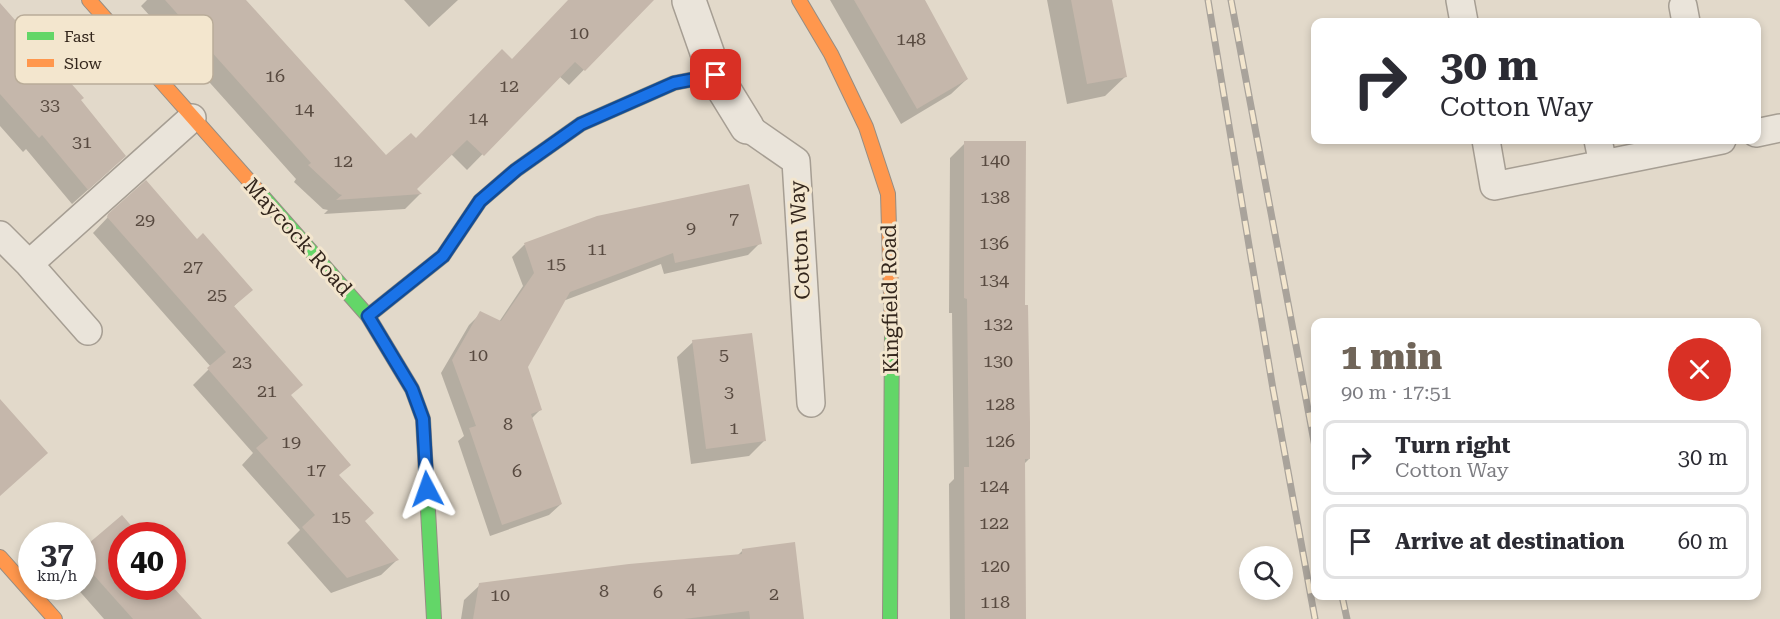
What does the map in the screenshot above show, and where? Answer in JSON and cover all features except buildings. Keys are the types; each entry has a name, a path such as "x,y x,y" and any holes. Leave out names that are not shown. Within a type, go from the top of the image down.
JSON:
{"street":[{"name":"Maycock Road","path":"89,0 102,15"},
{"name":"Kingfield Road","path":"799,0 831,54 866,127 888,194 892,296 890,619"},
{"name":"Cotton Way","path":"688,1 716,75 747,127"},
{"path":"368,316 443,256 480,201 516,170 581,124 674,83 716,75"},
{"name":"Maycock Road","path":"162,84 368,316 412,389 423,419 434,619"},
{"path":"0,556 55,619"}],"lane":[{"path":"1460,0 1463,18"},
{"path":"29,264 192,118"},
{"name":"Cotton Way","path":"747,127 795,161 811,403"},
{"path":"1761,132 1780,128"},
{"path":"1487,144 1494,186 1600,152 1675,144"},
{"path":"0,235 88,331"}],"railway":[{"path":"1208,0 1273,389 1311,597"},
{"path":"1231,0 1311,425"},
{"path":"1312,600 1315,619"},
{"path":"1343,600 1347,619"}],"traffic: fast":[{"path":"368,316 443,256 480,201 516,170 581,124 674,83 715,75"},
{"path":"259,192 368,316 412,389 423,419 434,619"},
{"path":"890,619 892,330"}],"traffic: slow":[{"path":"89,0 102,15"},
{"path":"799,0 831,54 866,127 888,194 892,330"},
{"path":"163,84 259,192"},
{"path":"0,557 55,619"}],"route":[{"path":"427,489 423,419 412,389 368,316 443,256 480,201 516,170 581,124 674,83 716,75"}]}
